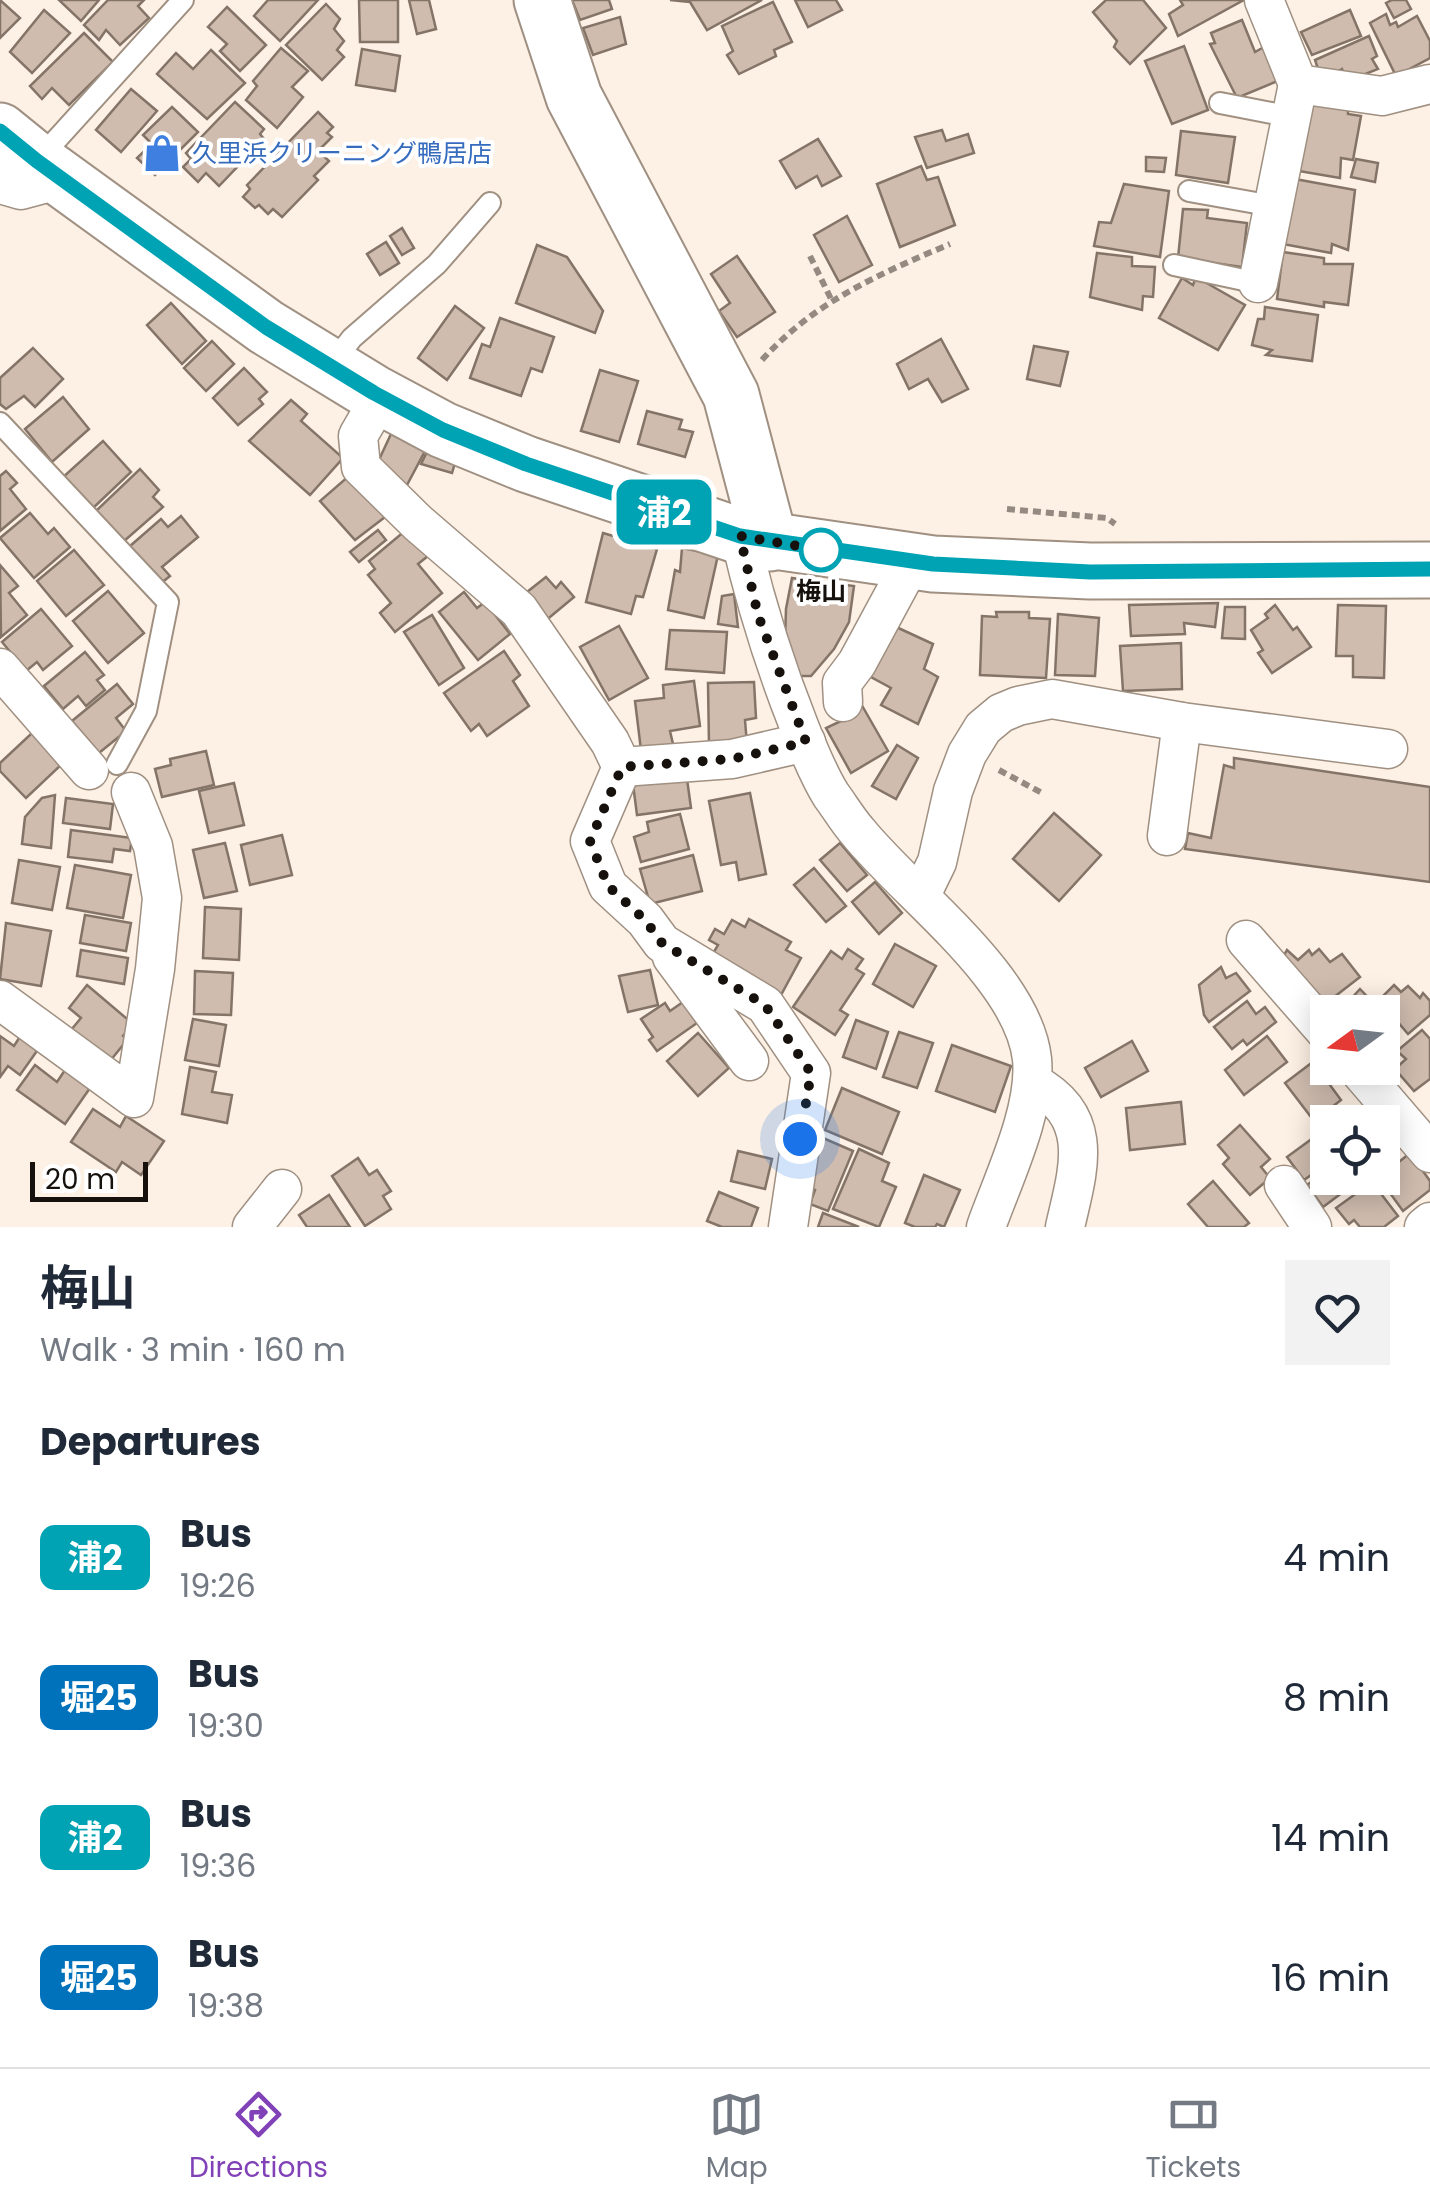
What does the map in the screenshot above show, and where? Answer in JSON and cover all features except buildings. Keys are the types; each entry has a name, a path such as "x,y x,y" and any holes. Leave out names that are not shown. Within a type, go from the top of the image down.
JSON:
{"main road":[{"path":"542,0 574,97 731,395 755,540"},
{"path":"25,164 266,327 443,430 526,464 755,540 911,563 1090,572 1430,570"}],"street":[{"path":"1258,282 1295,100 1264,0"},
{"path":"1295,100 1382,96 1430,84"},
{"path":"381,396 358,436 361,467 418,523 519,610 610,742 622,767 590,841 608,886 645,920 750,1061"},
{"path":"755,540 758,615 828,790 859,834 920,894 1000,986 1021,1017 1032,1056 1033,1083 986,1227"},
{"path":"843,702 842,684 911,563"},
{"path":"0,668 112,775 153,846 162,898 156,969 134,1098 0,1000"},
{"path":"920,894 937,862 953,791 967,754 983,728 1001,713 1052,699 1182,722 1388,749"},
{"path":"1168,836 1182,722"},
{"path":"622,767 732,759 806,742"},
{"path":"1246,940 1310,1013"},
{"path":"662,943 765,1005 811,1073 788,1227"},
{"path":"1033,1083 1055,1099 1080,1143 1065,1227"},
{"path":"1371,1085 1430,1152"},
{"path":"1284,1184 1312,1227"},
{"path":"252,1227 282,1189"},
{"path":"1424,1227 1430,1222"}],"lane":[{"path":"25,164 184,0"},
{"path":"1220,104 1295,100"},
{"path":"1189,192 1274,206"},
{"path":"330,365 352,338 438,264 490,203"},
{"path":"1174,265 1258,282"},
{"path":"0,423 168,602 146,711 112,775"}],"path":[{"path":"731,395 780,340 831,299 950,244"},
{"path":"810,256 831,299"},
{"path":"1006,509 1107,518 1124,530"}],"bus line":[{"name":"浦2","path":"0,131 266,327 374,393 443,430 526,464 740,536 911,563 1090,572 1430,569"}],"place":[{"name":"久里浜クリーニング鴨居店","path":"162,153"},
{"name":"梅山","path":"821,550"}],"route":[{"path":"800,1139 811,1073 765,1005 662,943 645,920 608,886 590,841 622,767 732,759 806,742 758,615 740,536 821,550"}]}
